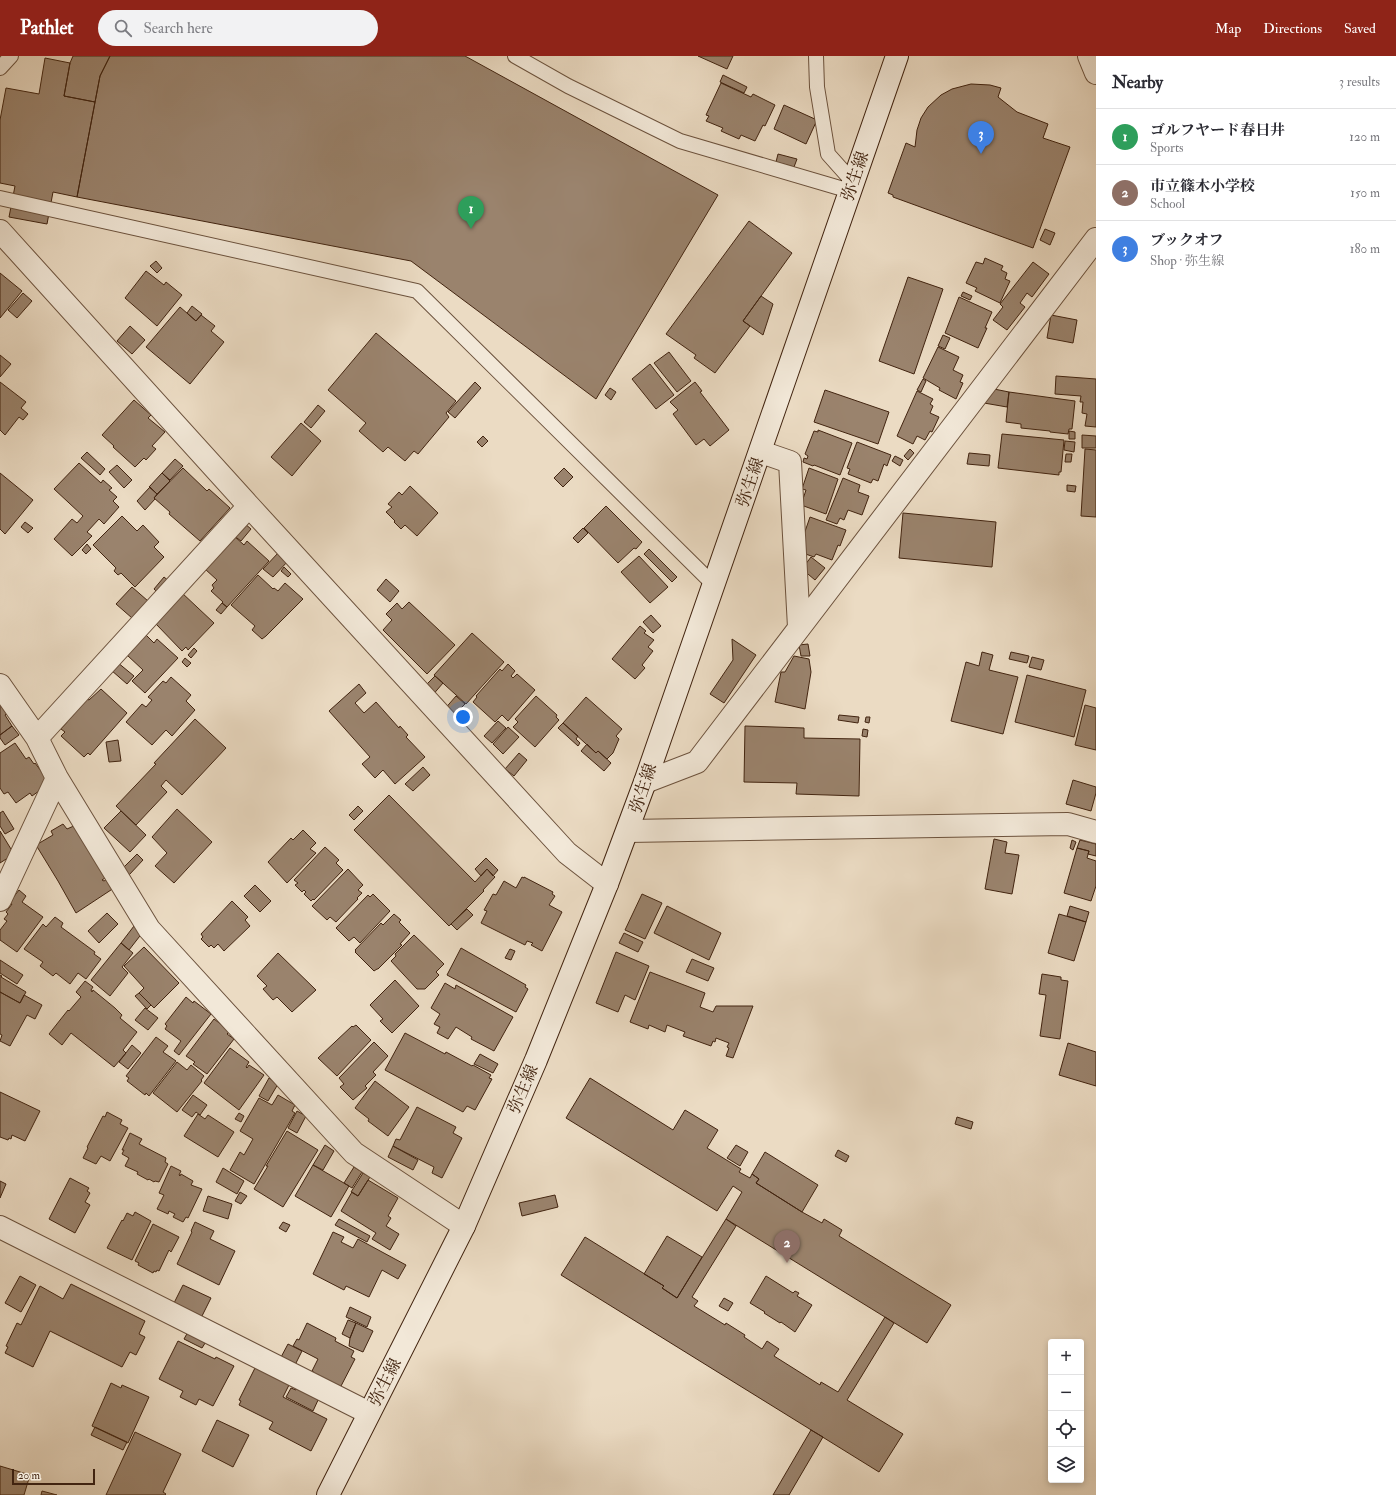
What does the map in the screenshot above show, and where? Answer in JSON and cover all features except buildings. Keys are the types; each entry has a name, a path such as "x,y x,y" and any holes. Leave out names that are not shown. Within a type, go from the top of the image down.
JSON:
{"street":[{"name":"弥生線","path":"328,1495 464,1226 536,1060 628,831 761,452 897,56"},
{"path":"1089,56 1096,73"},
{"path":"0,231 249,506 567,853 607,884"},
{"path":"645,782 697,762 1096,239"},
{"path":"761,452 790,462 799,627"},
{"path":"37,738 249,506"},
{"path":"0,685 37,738 57,778 148,929 354,1153 464,1226"},
{"path":"0,900 57,778"},
{"path":"628,831 1068,824 1096,832"},
{"path":"0,1227 369,1414"}],"lane":[{"path":"0,68 11,56"},
{"path":"515,56 568,86 680,141 851,187"},
{"path":"816,56 817,87 828,154 851,187"},
{"path":"0,198 417,291 714,585"}],"place":[{"name":"ブックオフ","path":"981,154"},
{"name":"ゴルフヤード春日井","path":"471,229"},
{"name":"市立篠木小学校","path":"787,1263"}]}
